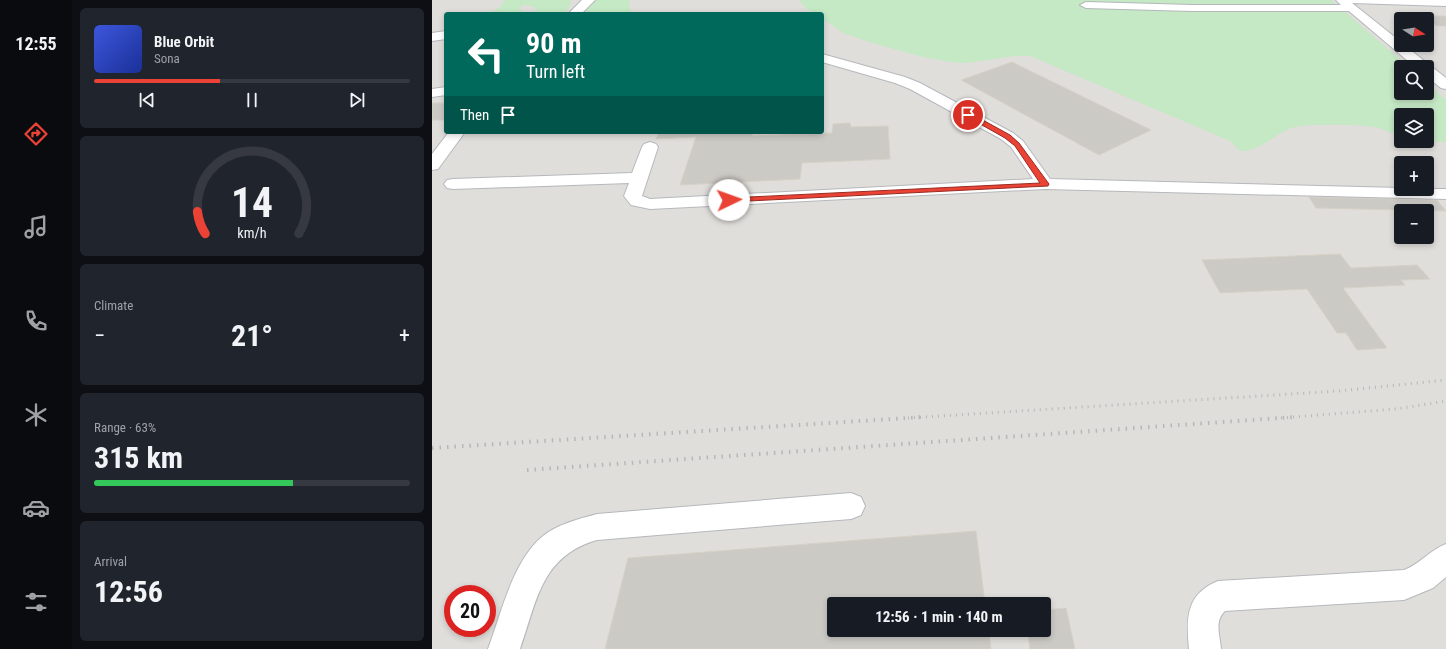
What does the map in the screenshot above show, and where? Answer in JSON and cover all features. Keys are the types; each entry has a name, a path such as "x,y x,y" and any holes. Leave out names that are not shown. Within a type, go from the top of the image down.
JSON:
{"street":[{"path":"576,12 588,0"},
{"path":"1086,5 1192,8 1407,1 1444,4"},
{"path":"1349,3 1416,60"},
{"path":"432,37 444,34"},
{"path":"824,59 900,80 915,86 1008,136 1017,144 1045,184"},
{"path":"1434,76 1446,86"},
{"path":"432,93 444,91"},
{"path":"432,165 455,134"},
{"path":"650,147 633,196 637,201 650,204 1045,184 1446,194"},
{"path":"453,184 638,178"},
{"path":"504,649 534,568 548,550 572,534 597,527 851,506"},
{"path":"1205,649 1202,623 1207,606 1218,596 1404,585 1422,578 1446,558"}],"shaded area":[{"path":"432,0 1446,0 1446,649 432,649"}],"green space":[{"path":"504,0 571,0 569,8 565,12 534,12 536,9 534,7 524,5 518,9 523,10 522,12 492,12 501,7"},
{"path":"595,0 629,0 631,12 584,12"},
{"path":"799,0 1331,0 1401,60 1394,60 1394,100 1434,100 1434,89 1446,100 1446,142 1434,142 1434,108 1394,108 1394,134 1378,128 1362,126 1302,126 1295,127 1281,133 1255,148 1240,151 1230,141 1030,56 1015,56 967,63 950,62 923,57 872,43 843,33 824,19 824,12 813,12"}],"building":[{"path":"1434,16 1446,16 1446,26 1437,26 1434,24"},
{"path":"1012,62 1151,130 1099,155 961,80"},
{"path":"432,103 444,103 444,120 432,120"},
{"path":"850,123 851,127 888,126 890,159 802,163 800,179 680,185 696,137 656,139 658,134 752,134 752,136 824,134 832,133 833,124"},
{"path":"1309,197 1437,200 1446,211 1434,211 1434,204 1394,204 1394,210 1316,208"},
{"path":"1340,254 1351,268 1417,265 1430,279 1401,280 1405,285 1343,288 1387,348 1357,350 1346,333 1337,333 1307,289 1220,293 1202,260"},
{"path":"976,531 984,597 827,597 827,637 990,637 991,649 605,649 628,558"},
{"path":"1066,608 1075,649 1030,649 1028,637 1051,637 1051,609"}],"railway":[{"path":"908,418 1339,391 1446,380"},
{"path":"1285,418 1396,409 1446,401"},
{"path":"432,448 924,417"},
{"path":"1285,418 1295,417"},
{"path":"527,470 1285,418"}],"route":[{"path":"729,200 1045,184 1017,144 1008,136 968,115"}]}
